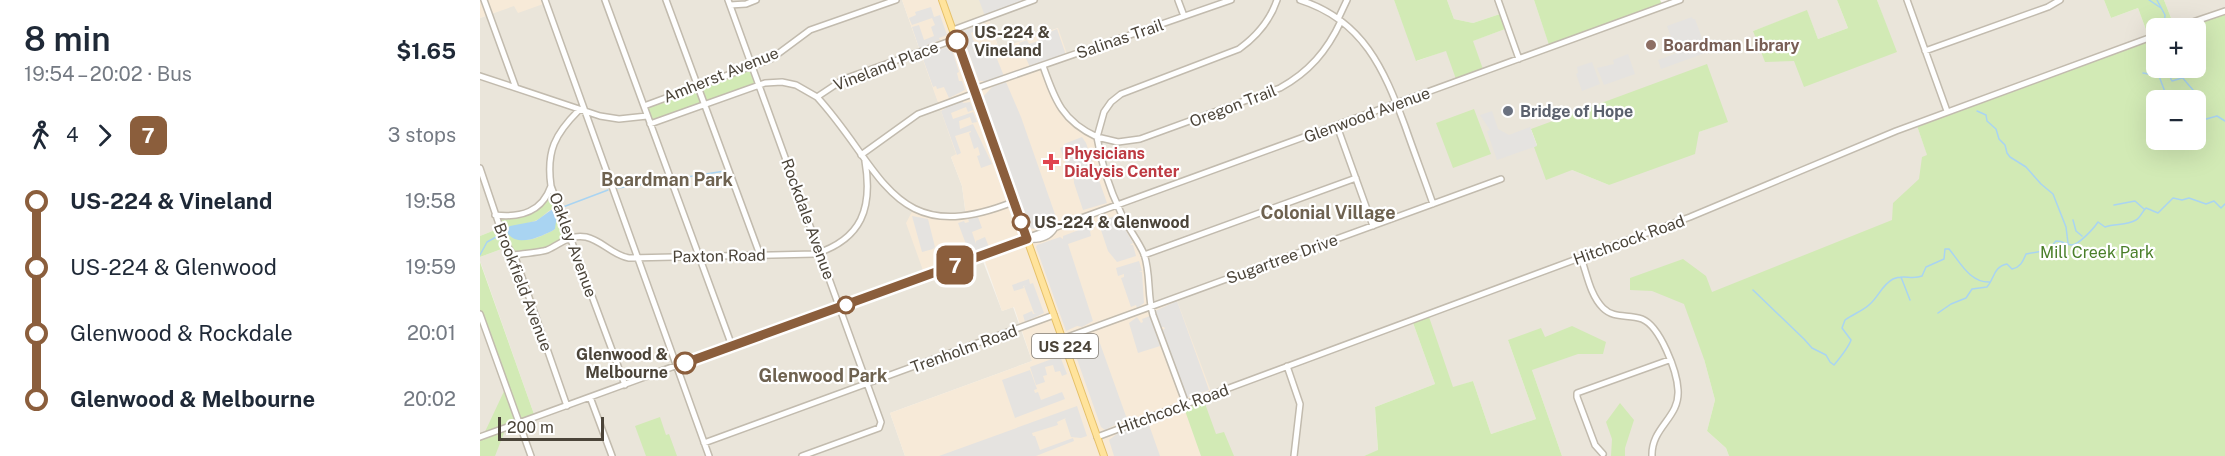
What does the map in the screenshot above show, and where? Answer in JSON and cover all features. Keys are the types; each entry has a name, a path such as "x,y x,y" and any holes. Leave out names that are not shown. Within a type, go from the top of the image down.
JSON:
{"main road":[{"name":"US 224","path":"942,0 1104,456"}],"street":[{"path":"484,0 516,88"},
{"path":"544,0 709,456"},
{"path":"605,0 732,346"},
{"path":"666,0 760,255"},
{"path":"729,2 746,4 756,0"},
{"name":"Amherst Avenue","path":"644,106 752,67 778,56 797,38 810,30 896,0"},
{"path":"953,30 1034,0"},
{"path":"1178,0 1184,16"},
{"name":"Salinas Trail","path":"861,155 918,114 974,91 1231,0"},
{"path":"1186,404 1151,307 1148,270 1144,255 1118,206 1100,154 1097,137 1101,118 1115,98 1133,88 1239,49 1254,38 1263,27 1277,0"},
{"path":"1300,0 1339,20 1360,38 1376,59 1387,78 1433,204"},
{"name":"Oregon Trail","path":"1097,137 1118,142 1140,140 1280,88 1300,76 1317,61 1330,44 1347,0"},
{"path":"1498,0 1519,59"},
{"name":"Glenwood Avenue","path":"480,437 1680,0"},
{"path":"1907,0 1947,111"},
{"path":"1925,51 2048,7 2060,0"},
{"name":"Rockdale Avenue","path":"729,2 868,384 881,426 802,456"},
{"path":"2204,18 2225,11"},
{"name":"Vineland Place","path":"817,97 844,79 956,39"},
{"name":"Hitchcock Road","path":"1097,437 1693,216 1947,111 2146,39"},
{"path":"1043,66 1054,98 1063,112 1078,127 1097,137"},
{"path":"480,77 586,113 619,119 647,116"},
{"path":"650,124 759,84 774,82 789,84 802,88 817,97 865,161 897,197 912,207 928,214 964,217 1014,202"},
{"name":"Oakley Avenue","path":"579,110 563,127 552,147 549,163 551,186 625,385"},
{"path":"1337,126 1373,226"},
{"name":"Paxton Road","path":"571,237 589,238 618,255 639,258 820,252 843,241 857,226 863,215 869,193 865,161"},
{"name":"Brookfield Avenue","path":"480,168 507,247 514,255 567,406"},
{"path":"1144,255 1356,178"},
{"name":"Sugartree Drive","path":"1062,339 1501,179"},
{"path":"547,198 551,186"},
{"path":"495,214 512,216 528,213 547,198 556,197"},
{"path":"514,255 545,251 571,237"},
{"path":"1581,258 1592,292 1600,304 1616,315 1639,318 1649,323 1660,336 1669,360 1677,385 1678,400 1674,411 1654,438 1652,456"},
{"path":"480,314 531,456"},
{"name":"Trenholm Road","path":"704,442 1054,315"},
{"path":"1603,454 1595,445 1577,393 1669,360"},
{"path":"1287,366 1300,404 1294,456"},
{"path":"590,398 612,456"}],"shaded area":[{"path":"480,0 545,0 546,3 518,13 514,6 480,18"},
{"path":"514,0 902,0 957,155 951,157 962,186 966,217 1002,311 1013,307 1032,361 890,413 905,456 480,456 480,314 535,417 480,261 480,257 507,247 500,228 480,236 480,18 515,5 517,13"},
{"path":"902,0 942,0 988,17 999,49 1058,28 1068,57 1043,66 1063,112 1097,137 1120,211 1146,261 1150,306 1176,298 1212,394 1184,405 1201,456 905,456 890,413 1032,361 1014,307 1002,311 983,256 925,276 906,223 914,208 928,214 966,216 962,186 951,157 956,154"},
{"path":"942,0 1034,0 953,30"},
{"path":"979,0 1027,0 985,16"},
{"path":"1034,0 1394,0 1417,61 1508,28 1503,13 1473,23 1454,19 1447,0 1534,0 1550,47 1680,0 1837,0 1848,28 1818,39 1807,11 1753,31 1896,52 1877,0 2104,0 2111,18 2138,8 2146,30 2146,39 1916,123 1943,200 1704,359 1715,400 1707,431 1726,448 1729,456 1562,456 1532,370 1508,340 1536,419 1491,434 1473,381 1453,388 1412,320 1435,384 1375,407 1378,451 1364,456 1201,456 1151,307 1043,66 1058,28 999,49 988,17","holes":["1728,121 1699,132 1609,185 1572,170 1534,147 1537,146 1531,130"]},
{"path":"2164,0 2225,0 2225,11 2204,18 2171,18"},
{"path":"931,7 934,17 940,15 947,35 919,48 912,27 919,25 924,40 934,36 931,27 935,25 932,18 912,25 909,18 916,15 915,12"},
{"path":"1692,17 1695,19 1706,49 1705,53 1661,69 1658,60 1677,53 1667,26"},
{"path":"974,27 975,31 971,33 976,48 973,49 975,53 979,57 989,53 990,55 995,54 1004,76 979,81 962,34 963,31"},
{"path":"1057,29 1066,55 1030,67 1019,43 1027,40 1029,44 1038,41 1037,37"},
{"path":"947,47 949,51 952,50 959,72 957,73 959,81 962,81 965,90 949,98 944,87 937,89 936,86 933,87 923,59 931,56 930,53"},
{"path":"1628,54 1635,74 1604,85 1597,68 1614,64 1613,60"},
{"path":"1592,62 1600,84 1582,91 1576,74 1578,73 1577,67"},
{"path":"1006,82 1021,117 1057,220 1033,229 1029,227 983,97 992,87"},
{"path":"962,100 963,103 970,102 973,110 968,112 966,107 951,113 953,119 973,112 977,122 972,123 970,117 959,121 960,129 973,124 992,164 981,168 977,156 980,155 978,147 974,149 969,133 971,131 955,136 961,153 957,155 941,111 946,108 945,106"},
{"path":"1492,111 1498,129 1509,135 1530,127 1537,146 1497,160 1487,131 1490,130 1480,115"},
{"path":"1082,137 1107,203 1083,210 1074,183 1073,168 1068,169 1060,148"},
{"path":"912,216 928,219 935,247 933,249 922,252"},
{"path":"1116,216 1121,229 1125,229 1133,243 1130,245 1133,245 1136,256 1117,262 1108,251 1098,221"},
{"path":"978,217 982,228 972,232 976,244 976,241 985,237 989,247 969,252 958,223 969,222 968,219"},
{"path":"1092,225 1091,236 1068,244 1093,321 1082,327 1077,326 1066,331 1036,247 1060,237 1063,239 1063,236"},
{"path":"1139,261 1144,303 1137,308 1136,305 1131,307 1121,278 1124,274 1118,276 1116,268"},
{"path":"1029,279 1030,284 1033,283 1044,313 1025,322 1023,315 1032,311 1033,314 1036,313 1034,313 1024,286 1027,285 1023,286 1024,288 1014,291 1012,285"},
{"path":"1177,301 1209,390 1184,399 1159,331 1165,329 1161,327 1155,311"},
{"path":"1150,316 1160,346 1138,353 1129,323 1137,317 1141,323 1142,319"},
{"path":"1090,334 1097,335 1127,419 1105,430 1101,427 1072,345"},
{"path":"1060,356 1067,374 1062,376 1060,371 1055,372 1053,365 1045,367 1047,375 1043,376 1045,382 1036,385 1030,367"},
{"path":"1030,370 1037,389 1034,390 1035,393 1038,392 1041,400 1062,392 1065,399 1015,418 1002,380"},
{"path":"1077,406 1087,436 1071,437 1066,418 1057,422 1058,425 1032,433 1033,436 1040,450 1073,438 1074,441 1036,456 939,456"},
{"path":"1148,422 1160,456 1114,456 1109,440 1118,433"}],"green space":[{"path":"1394,0 1447,0 1454,19 1473,23 1503,13 1508,28 1473,41 1484,72 1457,82 1446,51 1416,61"},
{"path":"1534,0 1660,0 1663,6 1550,48"},
{"path":"1837,0 1877,0 1897,52 1804,87 1794,61 1765,62 1753,31 1807,10 1818,39 1848,28"},
{"name":"Mill Creek Park","path":"2104,0 2164,0 2171,18 2146,18 2146,30 2138,8 2111,18"},
{"name":"Mill Creek Park","path":"2225,11 2225,456 1729,456 1726,448 1707,431 1715,400 1704,359 1684,304 1652,291 1630,290 1630,278 1683,259 1706,276 1712,292 1892,220 1893,203 1919,179 1922,157 1927,155 1916,123 2146,39 2146,78 2206,78 2204,18"},
{"path":"1707,64 1728,122 1699,132 1695,154 1609,185 1572,170 1546,180 1534,147 1537,145 1531,129"},
{"path":"752,67 759,84 650,124 644,106"},
{"path":"1474,109 1491,154 1453,168 1436,123"},
{"path":"551,186 571,237 530,254 513,252 507,247 480,257 480,236 500,228 495,215 506,216 535,209","holes":["554,208 555,229 524,240 508,234 507,230 537,220"]},
{"path":"480,262 535,417 506,428 495,456 480,456 480,437 483,436 506,387 480,314"},
{"path":"1428,314 1453,387 1473,381 1491,434 1536,419 1508,340 1541,328 1545,337 1572,326 1606,342 1603,354 1578,354 1532,370 1562,456 1364,456 1378,450 1375,407 1435,384 1412,320"},
{"path":"1203,398 1216,434 1224,432 1234,456 1201,456 1183,405"},
{"path":"1620,403 1634,420 1625,448 1625,456 1611,456 1612,439 1606,422"},
{"path":"660,417 677,456 646,456 635,426"}],"water":[{"path":"554,208 557,214 555,229 552,231 523,240 513,238 508,234 507,229 510,226 536,221"}],"waterway":[{"path":"2149,0 2161,8"},
{"path":"2157,0 2165,18"},
{"path":"2143,73 2159,76 2164,90"},
{"path":"2170,78 2172,81 2182,78"},
{"path":"2183,78 2193,90"},
{"path":"1977,111 1986,115 1987,121 1996,129 2010,157 2026,167 2053,194 2066,227 2068,243"},
{"path":"2206,119 2217,116 2225,121"},
{"path":"674,179 725,171"},
{"path":"618,188 666,181"},
{"path":"563,207 608,190"},
{"path":"1938,313 1966,298 1972,289 1987,287 2002,265 2007,264 2012,269 2018,267 2026,254 2048,250 2056,241 2074,245 2086,236 2098,222 2105,227 2132,222 2139,218 2146,208 2158,213 2173,198 2182,200 2189,198 2206,204 2214,201 2221,208 2225,204"},
{"path":"2114,205 2135,201 2144,209"},
{"path":"2073,220 2076,231 2082,236"},
{"path":"480,255 487,242 498,236"},
{"path":"1753,290 1812,348 1826,355 1834,365 1851,340 1842,328 1845,320 1873,301 1886,284 1893,279 1922,276 1926,267 1944,259 1945,249 1949,249 1971,275 1990,282"},
{"path":"1901,277 1910,300"}],"bus line":[{"name":"7","path":"685,363 1027,239 957,41"}],"place":[{"name":"US-224 & Vineland","path":"957,41"},
{"name":"Boardman Library","path":"1651,45"},
{"name":"Bridge of Hope","path":"1508,111"},
{"name":"Physicians Dialysis Center","path":"1051,162"},
{"name":"US-224 & Glenwood","path":"1021,222"},
{"name":"Glenwood & Melbourne","path":"685,363"}],"district":[{"name":"Boardman Park","path":"667,179"},
{"name":"Colonial Village","path":"1328,212"},
{"name":"Glenwood Park","path":"823,375"}]}
